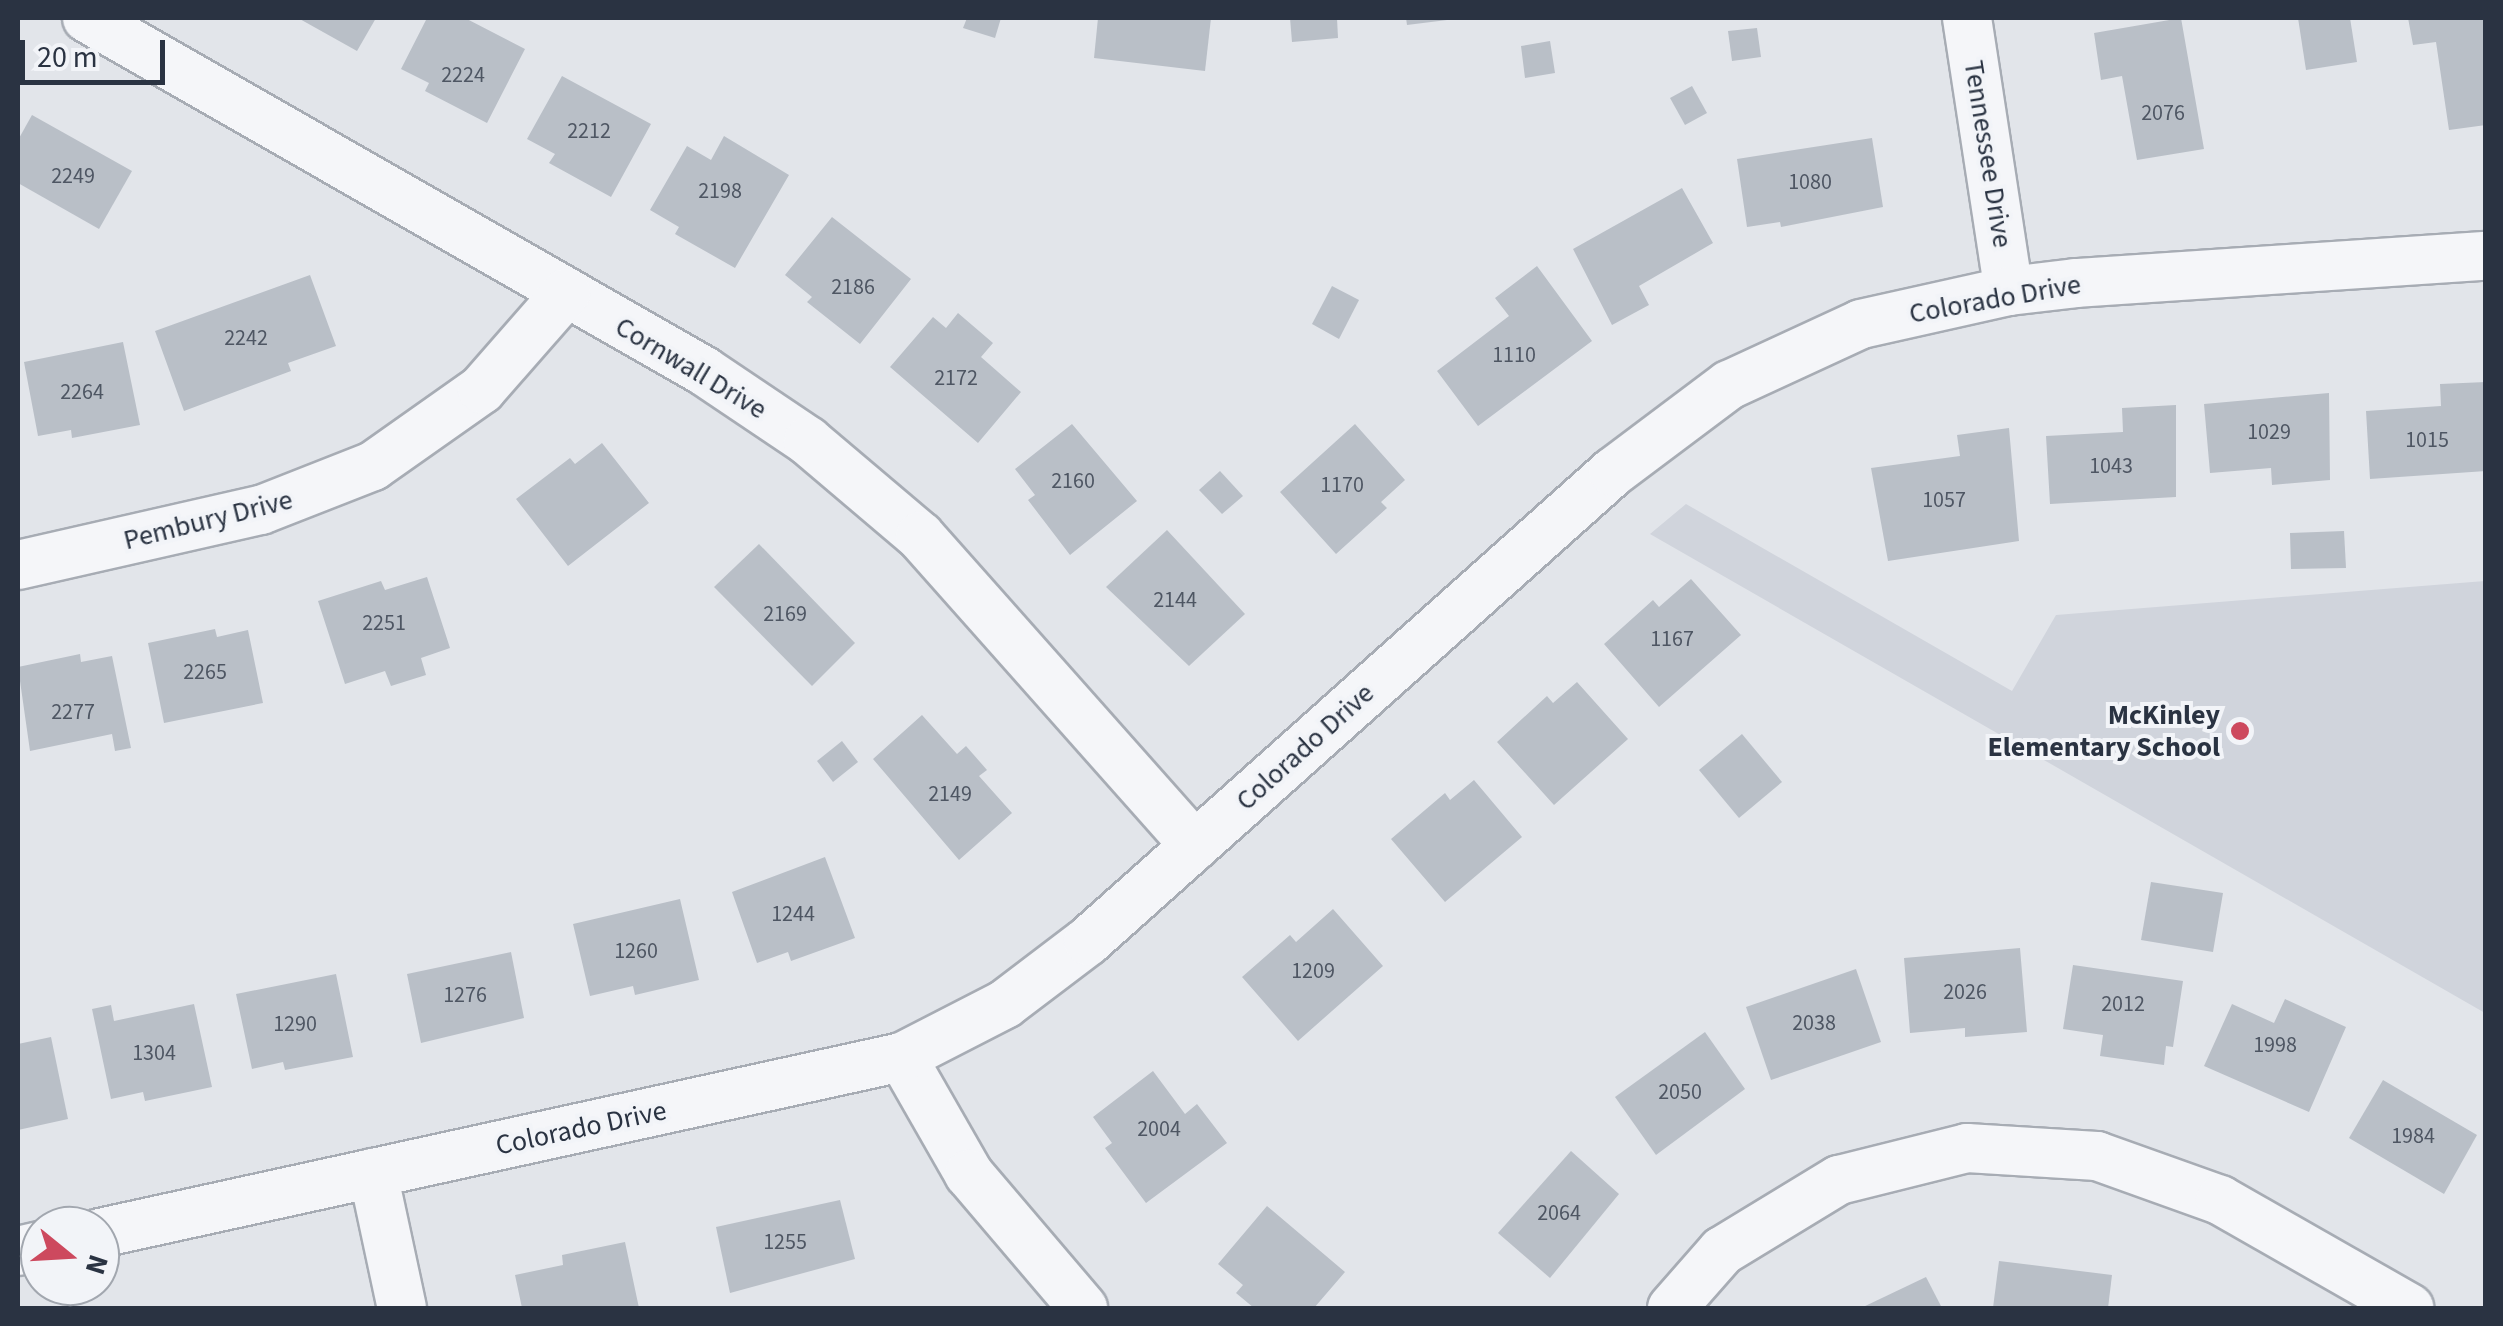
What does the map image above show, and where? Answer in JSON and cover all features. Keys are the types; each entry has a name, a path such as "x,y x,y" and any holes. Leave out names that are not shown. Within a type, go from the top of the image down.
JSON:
{"street":[{"name":"Cornwall Drive","path":"86,18 704,371 874,493 920,536 1195,846"},
{"name":"Tennessee Drive","path":"1967,18 2009,291"},
{"name":"Colorado Drive","path":"120,1229 902,1057 1006,1004 1195,846 1613,472 1729,386 1861,324 2009,291 2486,256"},
{"name":"Pembury Drive","path":"18,565 261,510 374,466 482,389 566,293"},
{"path":"902,1057 968,1174 1083,1308"},
{"path":"1672,1308 1722,1251 1839,1180 1968,1148 2097,1156 2220,1200 2409,1308"},
{"path":"373,1173 402,1308"}],"shaded area":[{"name":"McKinley Elementary School","path":"1686,504 2012,691 2056,615 2485,581 2485,1013 1650,534"}],"building":[{"path":"298,18 376,18 357,51"},
{"path":"427,18 465,18 525,49 487,123 425,91 429,83 401,69"},
{"path":"967,18 1001,18 995,38 963,28"},
{"path":"1098,18 1211,18 1205,71 1094,58"},
{"path":"1290,18 1337,18 1338,38 1292,42"},
{"path":"1406,18 1446,18 1447,20 1407,25"},
{"path":"2181,18 2204,149 2137,160 2122,76 2101,80 2094,33"},
{"path":"2298,18 2350,18 2357,62 2306,70"},
{"path":"2408,18 2486,18 2486,125 2449,130 2436,42 2413,45"},
{"path":"1757,28 1761,57 1732,61 1728,31"},
{"path":"1550,41 1555,73 1525,78 1521,46"},
{"path":"562,76 651,124 611,197 549,163 555,154 527,139"},
{"path":"1692,86 1707,113 1685,125 1670,98"},
{"path":"32,115 132,171 99,229 18,183 18,140"},
{"path":"724,136 789,175 735,268 675,234 679,227 650,210 687,146 711,160"},
{"path":"1872,138 1883,207 1781,227 1780,222 1747,227 1737,159"},
{"path":"1682,188 1713,243 1639,286 1649,305 1612,325 1573,249"},
{"path":"832,217 911,279 860,344 807,302 812,297 785,275"},
{"path":"1537,266 1592,341 1478,426 1437,371 1509,316 1495,298"},
{"path":"310,275 336,346 288,363 291,371 184,411 155,331"},
{"path":"1332,286 1359,300 1339,339 1312,324"},
{"path":"958,313 993,343 981,357 1021,392 978,443 890,367 933,317 946,328"},
{"path":"123,342 140,425 72,438 71,430 38,436 24,362"},
{"path":"2486,382 2486,471 2370,479 2366,411 2441,406 2440,384"},
{"path":"2329,393 2330,480 2272,485 2271,468 2210,473 2204,404"},
{"path":"2176,405 2176,497 2050,504 2046,436 2123,432 2122,408"},
{"path":"1072,424 1137,501 1070,555 1028,500 1035,495 1015,469"},
{"path":"1355,424 1405,480 1381,502 1387,508 1336,554 1280,492"},
{"path":"2009,428 2019,541 1888,561 1871,468 1960,456 1957,435"},
{"path":"602,443 649,503 568,566 516,499 570,458 575,464"},
{"path":"1220,471 1243,496 1222,514 1199,490"},
{"path":"1167,530 1245,614 1189,666 1106,587"},
{"path":"2344,531 2346,568 2291,569 2290,533"},
{"path":"759,544 855,643 812,686 714,587"},
{"path":"427,577 450,648 421,658 426,675 391,686 385,671 345,684 318,601 381,581 385,590"},
{"path":"1691,579 1741,635 1659,707 1604,644 1653,600 1659,607"},
{"path":"215,629 217,637 248,630 263,703 164,723 148,643"},
{"path":"80,654 81,662 112,656 131,748 115,751 112,734 30,751 18,667"},
{"path":"1577,682 1628,739 1554,805 1497,742 1547,696 1553,703"},
{"path":"922,715 957,754 966,746 987,770 979,776 1012,813 959,860 873,759"},
{"path":"1742,734 1782,782 1739,818 1699,770"},
{"path":"842,741 858,762 833,782 817,761"},
{"path":"1474,780 1522,837 1445,902 1391,839 1445,793 1450,800"},
{"path":"825,857 855,938 791,961 788,952 757,963 732,892"},
{"path":"2151,882 2223,893 2213,952 2141,940"},
{"path":"680,899 699,980 635,995 633,986 590,996 573,924"},
{"path":"1333,909 1383,966 1298,1041 1242,977 1290,935 1296,942"},
{"path":"2020,948 2027,1032 1965,1037 1965,1028 1910,1033 1904,958"},
{"path":"511,952 524,1018 421,1043 407,974"},
{"path":"2073,965 2183,981 2173,1047 2166,1046 2164,1065 2100,1056 2103,1035 2063,1029"},
{"path":"1856,969 1881,1042 1771,1080 1746,1007"},
{"path":"336,974 353,1057 285,1070 283,1062 252,1069 236,994"},
{"path":"2285,999 2346,1027 2309,1112 2204,1066 2232,1004 2274,1023"},
{"path":"194,1004 212,1087 145,1101 143,1092 111,1099 92,1009 111,1005 114,1021"},
{"path":"1705,1032 1745,1089 1656,1155 1615,1097"},
{"path":"51,1037 68,1119 18,1130 18,1044"},
{"path":"1153,1071 1185,1114 1197,1104 1227,1143 1146,1203 1105,1148 1112,1143 1093,1117"},
{"path":"2383,1080 2477,1135 2444,1194 2349,1138"},
{"path":"1571,1151 1619,1194 1550,1278 1498,1233"},
{"path":"840,1200 855,1259 730,1293 716,1227"},
{"path":"1267,1206 1345,1272 1314,1308 1254,1308 1236,1293 1243,1285 1218,1264"},
{"path":"625,1242 639,1308 522,1308 515,1275 563,1265 562,1255"},
{"path":"1999,1261 2112,1275 2108,1308 1993,1308"},
{"path":"1926,1277 1942,1308 1861,1308"}],"place":[{"name":"McKinley Elementary School","path":"2240,731"}]}
